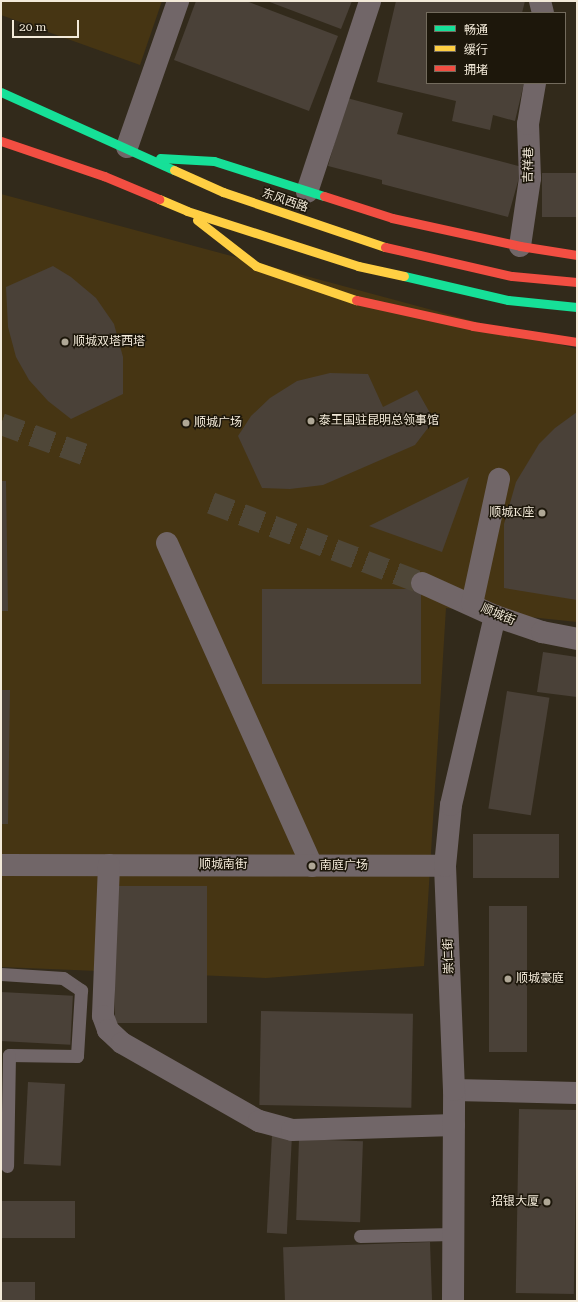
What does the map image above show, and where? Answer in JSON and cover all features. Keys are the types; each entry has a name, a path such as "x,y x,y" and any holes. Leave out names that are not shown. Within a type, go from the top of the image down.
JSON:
{"main road":[{"name":"东风西路","path":"1,92 127,147 223,192 365,242 512,276 577,282"},
{"path":"1,141 104,176 187,211 358,266 508,300 577,307"},
{"path":"149,157 214,161 392,218 520,246 577,255"},
{"path":"187,211 256,266 343,297 473,326 577,342"}],"street":[{"path":"127,147 178,1"},
{"path":"307,192 370,1"},
{"path":"540,1 543,12"},
{"name":"吉祥巷","path":"520,246 530,178 528,124 535,84"},
{"path":"472,604 499,479"},
{"path":"167,543 312,866"},
{"name":"顺城街","path":"422,583 472,604 495,616 542,632 577,639"},
{"name":"崇仁街","path":"453,1301 454,1090 445,866 451,805 495,616"},
{"path":"110,864 103,1016 108,1030 122,1043 259,1121 292,1130 454,1125"},
{"name":"顺城南街","path":"1,865 110,864 445,866"},
{"path":"454,1090 577,1093"}],"lane":[{"path":"1,974 63,978 81,990 78,1056 10,1054 4,1140 7,1166"},
{"path":"360,1236 453,1234"}],"shaded area":[{"path":"1,1 162,1 140,65 1,15"},
{"path":"1,194 577,349 577,622 446,608 424,966 266,978 1,967"}],"building":[{"path":"196,1 246,1 338,36 309,111 174,60"},
{"path":"267,1 352,1 341,29"},
{"path":"396,1 525,1 522,12 426,12 426,84 524,84 515,121 493,115 490,130 452,121 456,101 377,82"},
{"path":"347,98 403,113 397,134 522,167 508,217 382,184 382,180 328,166"},
{"path":"542,173 577,173 577,217 542,217"},
{"name":"顺城双塔西塔","path":"53,266 71,277 96,298 114,324 123,357 123,394 71,419 48,401 29,380 16,357 8,327 6,287"},
{"path":"330,373 368,374 383,407 417,390 434,420 415,445 323,485 290,489 262,488 238,436 251,416 270,398 297,381"},
{"name":"顺城K座","path":"577,412 577,600 504,588 504,524 516,482 539,444 555,428"},
{"path":"469,477 442,552 369,526"},
{"path":"1,481 6,481 8,611 1,611"},
{"path":"262,589 421,589 421,684 262,684"},
{"path":"543,652 577,657 577,697 537,692"},
{"path":"1,690 10,690 8,824 1,824"},
{"path":"507,691 549,698 531,815 488,809"},
{"path":"473,834 559,834 559,878 473,878"},
{"path":"115,886 207,886 207,1023 115,1023"},
{"name":"顺城豪庭","path":"489,906 527,906 527,1052 489,1052"},
{"path":"1,992 73,996 70,1045 1,1041"},
{"path":"261,1011 413,1014 411,1108 259,1105"},
{"path":"28,1082 65,1084 61,1166 24,1164"},
{"name":"招银大厦","path":"519,1109 577,1110 574,1294 516,1293"},
{"path":"272,1135 292,1136 287,1234 267,1233"},
{"path":"299,1139 363,1141 360,1222 296,1220"},
{"path":"1,1201 75,1201 75,1238 1,1238"},
{"path":"430,1242 432,1301 285,1301 283,1247"},
{"path":"1,1282 35,1282 35,1301 1,1301"}],"tunnel":[{"path":"1,424 91,457"},
{"path":"211,503 422,583"}],"traffic: fast":[{"path":"1,92 174,170"},
{"path":"160,158 214,161 324,196"},
{"path":"404,276 508,300 577,307"}],"traffic: slow":[{"path":"174,170 223,192 385,247"},
{"path":"159,199 187,211 358,266 404,276"},
{"path":"197,220 256,266 356,300"}],"traffic: jam":[{"path":"1,141 104,176 159,199"},
{"path":"324,196 392,218 520,246 577,255"},
{"path":"385,247 512,276 577,282"},
{"path":"356,300 473,326 577,342"}],"place":[{"name":"顺城双塔西塔","path":"65,342"},
{"name":"泰王国驻昆明总领事馆","path":"311,421"},
{"name":"顺城广场","path":"186,423"},
{"name":"顺城K座","path":"542,513"},
{"name":"南庭广场","path":"312,866"},
{"name":"顺城豪庭","path":"508,979"},
{"name":"招银大厦","path":"547,1202"}]}
